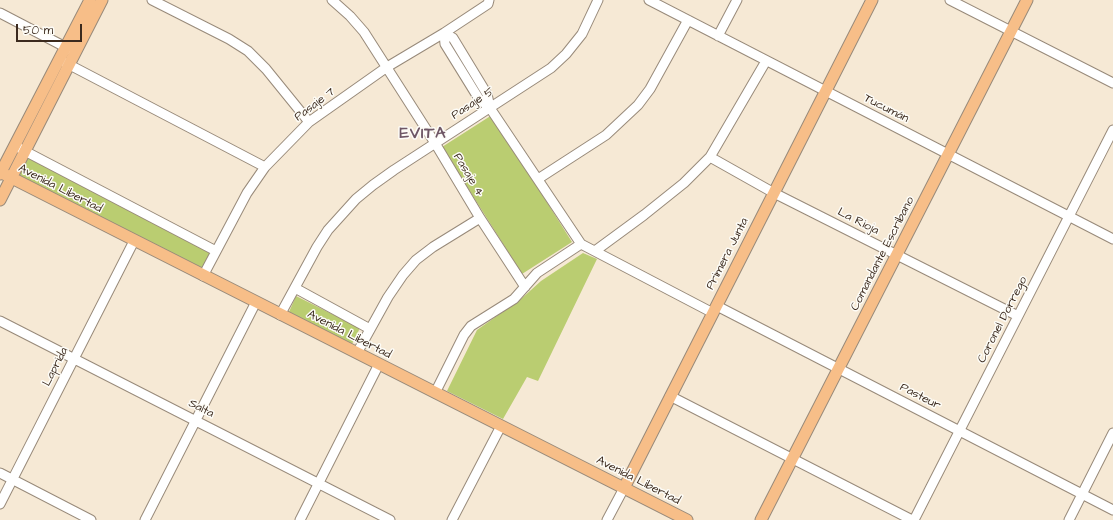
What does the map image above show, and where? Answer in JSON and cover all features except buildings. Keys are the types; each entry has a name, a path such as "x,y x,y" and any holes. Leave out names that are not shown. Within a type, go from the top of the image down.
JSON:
{"main road":[{"path":"0,200 25,151 70,50 90,0"},
{"path":"70,50 102,0"},
{"name":"Primera Junta","path":"624,488 872,0"},
{"name":"Comandante Escribano","path":"761,520 1026,0"},
{"path":"0,173 64,62"},
{"name":"Avenida Libertad","path":"0,173 687,520"}],"street":[{"path":"152,0 228,38 248,51 266,69 309,122"},
{"name":"Pasaje 4","path":"332,0 350,16 364,32 435,143 480,218 525,287"},
{"name":"Pasaje 5","path":"280,315 317,247 328,230 341,215 373,185 551,68 566,54 582,34 598,0"},
{"name":"Tucumán","path":"648,0 1113,238"},
{"path":"718,36 737,0"},
{"path":"950,0 1113,83"},
{"name":"Pasaje 7","path":"203,276 247,193 265,167 309,122 490,1"},
{"path":"0,13 70,50"},
{"path":"538,179 606,135 638,106 650,90 688,20"},
{"path":"435,393 464,335 471,326 514,299 537,273 581,244 490,108 479,99 445,44 444,33"},
{"path":"595,252 684,183 710,157 766,61"},
{"path":"64,62 265,167"},
{"name":"Coronel Dorrego","path":"913,520 960,431 1113,130"},
{"path":"15,145 216,251"},
{"name":"La Rioja","path":"710,157 774,193 1018,316"},
{"path":"357,353 388,297 403,275 416,260 433,247 480,218"},
{"name":"Laprida","path":"0,504 134,241"},
{"name":"Pasteur","path":"581,244 839,368 1113,510"},
{"path":"295,288 370,329"},
{"path":"144,520 256,302"},
{"name":"Salta","path":"0,321 390,520"},
{"path":"300,520 379,364"},
{"path":"670,396 913,520"},
{"path":"452,520 501,426"},
{"path":"1069,520 1113,433"},
{"path":"0,473 91,520"},
{"name":"Primera Junta","path":"607,520 624,488"}],"green space":[{"path":"492,115 572,242 522,274 442,147"},
{"path":"28,157 210,253 200,271 17,177"},
{"path":"583,253 597,259 538,381 527,377 503,419 447,391 477,330 521,299 541,281"},
{"path":"296,296 360,328 352,344 289,312"}],"district":[{"name":"EVITA","path":"423,135"}]}
